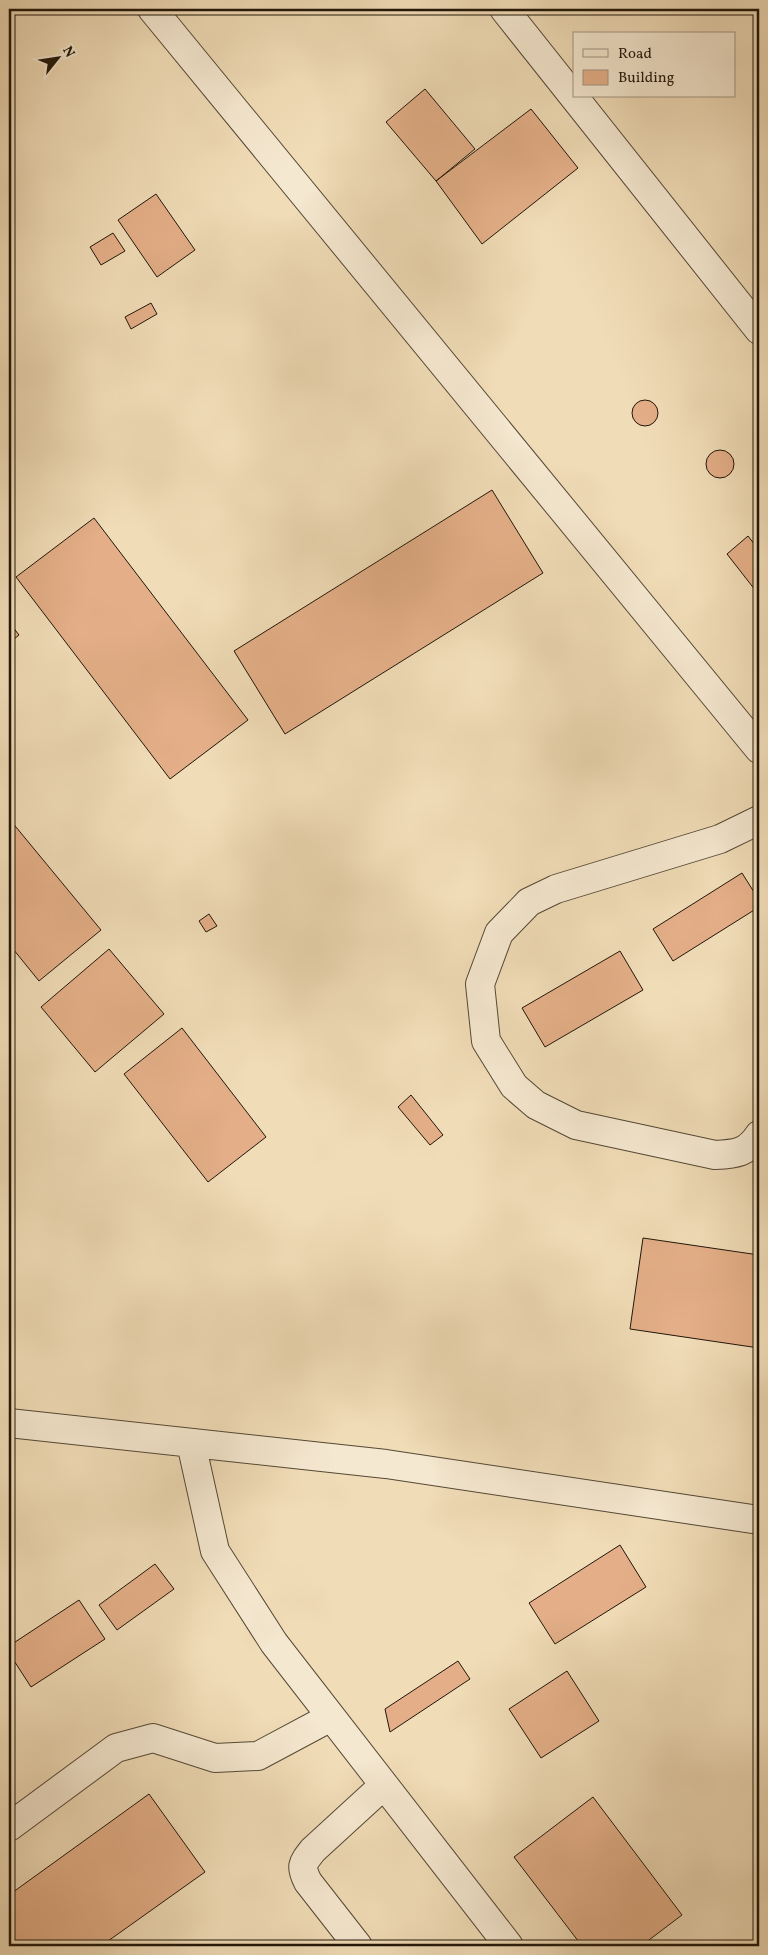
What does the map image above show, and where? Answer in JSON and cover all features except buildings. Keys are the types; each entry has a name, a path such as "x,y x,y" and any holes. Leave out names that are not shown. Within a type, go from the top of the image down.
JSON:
{"street":[{"path":"152,9 759,748"},
{"path":"504,9 573,96"},
{"path":"575,98 759,330"},
{"path":"759,820 720,839 556,889 529,902 499,933 480,984 486,1041 514,1086 536,1105 576,1124 715,1155 733,1154 752,1146 759,1135"},
{"path":"9,1423 386,1464 759,1520"},
{"path":"191,1443 215,1551 274,1643 509,1946"},
{"path":"9,1827 116,1748 153,1738 215,1758 258,1756 332,1717"},
{"path":"358,1946 308,1882 302,1870 304,1862 313,1850 384,1785"}]}
